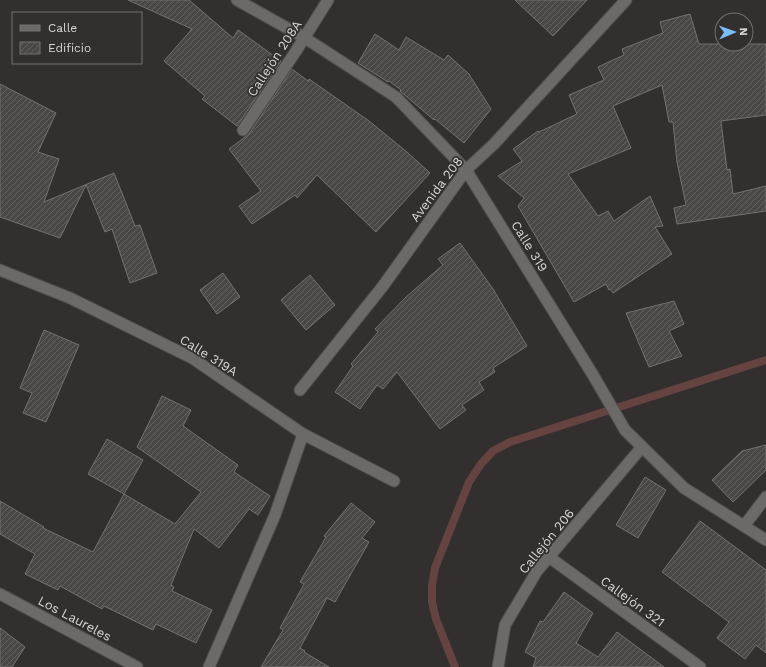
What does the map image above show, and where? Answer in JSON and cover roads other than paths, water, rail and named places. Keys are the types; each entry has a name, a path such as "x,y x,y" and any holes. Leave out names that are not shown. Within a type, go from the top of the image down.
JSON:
{"street":[{"name":"Calle 319","path":"237,0 305,38 396,97 466,170 593,375 625,430 684,488 766,540"},
{"name":"Callejón 208A","path":"243,130 305,38 328,0"},
{"name":"Avenida 208","path":"300,390 383,286 466,170 494,144 626,0"},
{"name":"Calle 319A","path":"0,270 70,298 192,358 303,434 394,481"},
{"path":"209,667 275,515 303,434"},
{"name":"Callejón 206","path":"498,667 505,625 537,571 642,447"},
{"path":"744,526 766,497"},
{"name":"Callejón 321","path":"549,557 700,667"},
{"name":"Los Laureles","path":"0,594 137,667"}],"waterway":[{"path":"455,667 436,619 432,602 432,585 435,568 469,482 481,464 493,451 510,442 766,360"}]}
